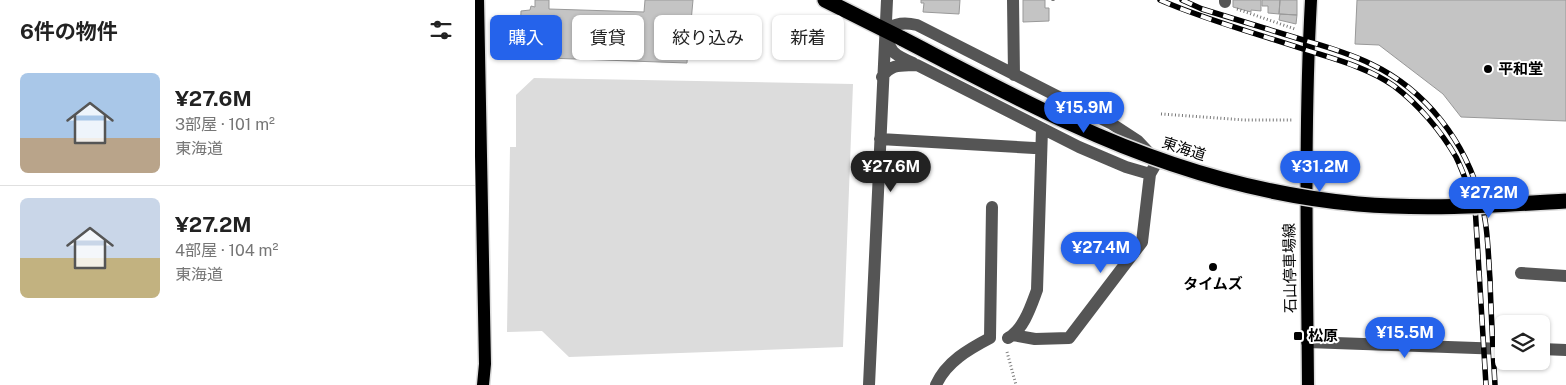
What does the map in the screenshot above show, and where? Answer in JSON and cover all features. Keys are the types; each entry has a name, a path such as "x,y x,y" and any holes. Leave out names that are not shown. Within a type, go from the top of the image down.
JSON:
{"highway":[{"name":"東海道","path":"825,0 1071,124 1181,167 1243,185 1319,199 1398,207 1438,208 1566,201"}],"main road":[{"path":"478,0 480,364 483,385"},
{"name":"石山停車場線","path":"1307,385 1307,75 1311,0"}],"street":[{"path":"869,385 887,0"},
{"path":"1013,0 1015,75"},
{"path":"885,30 895,24 907,23 917,25 1112,124 1138,140 1157,162 1241,187 1367,204 1411,207 1460,207 1566,201"},
{"path":"885,30 889,46 894,55 1104,158 1150,174"},
{"path":"882,77 887,70 894,66 917,65"},
{"path":"1010,337 1031,308 1037,290 1042,129"},
{"path":"880,139 1034,148"},
{"path":"1010,337 1035,339 1069,338 1142,242 1150,174 1157,162"},
{"path":"936,385 941,373 967,350 991,338 992,206"},
{"path":"1521,272 1566,276"},
{"path":"1307,342 1495,349"},
{"path":"1550,349 1566,350"}],"path":[{"path":"1225,1 1226,5 1299,30"},
{"path":"1161,114 1244,120 1295,120"},
{"path":"1010,337 1004,343 1016,385"}],"shaded area":[{"path":"534,78 853,84 843,347 569,357 542,331 507,332 510,147 516,147 516,95"}],"building":[{"path":"535,0 549,0 549,9 644,12 645,0 693,0 692,15 654,15 654,60 687,60 687,63 603,60 644,60 644,15 572,15 572,59 562,59 562,15 521,15 521,11 530,10 531,6 535,7"},
{"path":"921,0 960,0 959,14 923,12 924,3 921,3"},
{"path":"1023,0 1045,0 1045,8 1049,8 1049,21 1023,22"},
{"path":"1233,0 1261,0 1261,11 1251,10 1251,12 1233,7"},
{"path":"1262,0 1280,0 1279,14 1268,13 1268,6 1262,6"},
{"path":"1280,0 1297,0 1297,15 1279,14"},
{"name":"平和堂","path":"1357,0 1566,0 1566,121 1461,117 1443,94 1379,45 1355,44"},
{"path":"1280,14 1297,15 1296,24 1279,20"}],"railway":[{"path":"1160,0 1213,20 1362,69 1394,86 1428,118 1456,157 1475,206 1486,385"},
{"path":"1182,0 1202,9 1327,47 1363,60 1391,75 1409,88 1441,120 1465,158 1474,179 1483,210 1488,249 1495,385"}],"place":[{"name":"平和堂","path":"1488,69"},
{"name":"タイムズ","path":"1213,267"},
{"name":"松原","path":"1298,336"}]}
